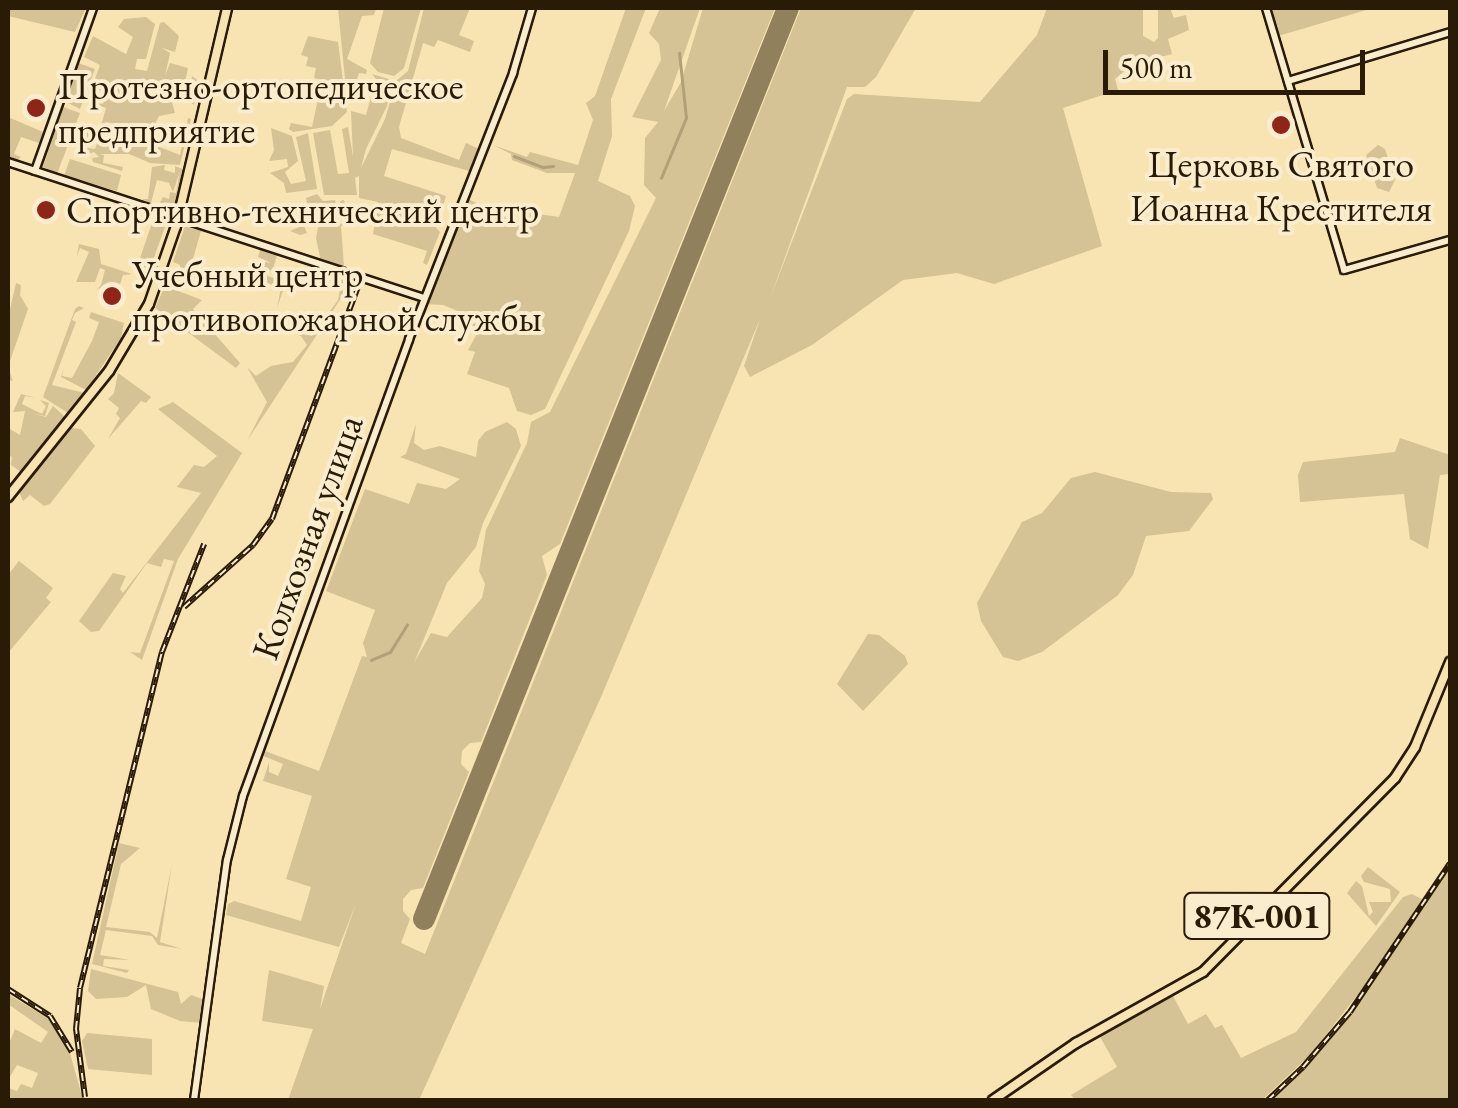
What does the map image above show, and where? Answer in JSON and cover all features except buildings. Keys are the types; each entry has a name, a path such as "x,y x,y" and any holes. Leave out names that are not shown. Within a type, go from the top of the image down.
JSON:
{"main road":[{"path":"8,497 67,424 135,322 176,220 227,8"},
{"name":"87К-001","path":"993,1100 1076,1042 1202,972 1402,769 1450,662"}],"street":[{"path":"35,171 93,8"},
{"name":"Колхозная улица","path":"194,1100 227,860 242,796 424,298 513,73 532,8"},
{"path":"1266,8 1344,270 1450,240"},
{"path":"1288,81 1450,32"},
{"path":"8,162 424,298"}],"shaded area":[{"path":"8,8 86,8 75,32 8,16"},
{"path":"338,8 376,9 374,15 362,16 347,59 367,70 366,74 359,73 357,79 345,79"},
{"path":"384,8 421,8 404,68 394,76 378,72 370,63"},
{"path":"424,8 470,8 459,35 474,41 470,52 438,40 434,47 423,43 399,127 401,138 459,160 466,143 479,149 469,171 392,149 384,176 446,196 436,228 440,232 427,265 423,263 427,251 373,234 378,202 359,198 359,176 355,178 357,195 324,195 313,133 330,130 338,174 349,173 342,129 348,127 353,157 351,111 366,115 376,79 372,74 392,80 387,106 361,168 385,119 396,81 408,71"},
{"path":"626,8 646,8 611,99 612,136 598,181 630,196 635,206 629,231 545,409 531,415 517,411 509,388 467,374 475,352 468,350 479,330 465,322 478,324 480,320 443,305 425,304 466,198 517,223 530,205 538,214 559,217 575,173 547,173 512,160 511,154 493,145 527,157 530,152 578,165 593,120 586,103 595,96"},
{"path":"660,8 700,8 664,111 681,82 703,8 775,8 560,544 542,556 547,575 481,742 470,743 462,751 461,764 469,772 423,888 411,890 403,899 403,911 410,919 401,943 425,954 801,8 916,8 876,77 865,87 847,87 769,301 847,99 854,94 980,102 1037,35 1047,8 1143,8 1143,36 1154,42 1158,38 1158,8 1170,8 1174,18 1186,15 1189,30 1168,39 1172,54 1133,64 1115,79 1118,90 1063,108 1102,246 994,284 957,273 903,280 812,345 750,377 744,366 760,319 601,697 419,1100 288,1100 313,1029 262,1021 269,970 324,986 320,1009 356,903 339,947 226,915 228,904 234,901 301,921 311,887 286,879 312,796 263,781 269,762 269,772 278,776 283,764 261,755 264,745 265,751 319,771 362,656 367,657 363,643 375,610 326,591 365,489 409,504 417,483 446,489 460,479 400,457 406,454 416,424 414,443 424,450 440,446 476,457 478,441 485,432 507,422 516,429 521,446 483,523 476,547 447,583 414,663 431,633 447,637 482,598 485,584 479,571 486,530 527,443 531,422 550,412 656,198 644,185 645,138 658,122 632,117 661,60 659,44 649,33"},
{"path":"1270,8 1373,8 1278,36"},
{"path":"146,17 155,24 146,59 137,59 135,69 147,71 160,23 164,22 179,36 175,52 162,48 170,53 165,76 170,63 188,68 185,82 191,83 192,76 200,82 194,105 185,98 188,84 179,80 170,95 175,113 159,116 150,134 117,130 117,124 105,122 103,133 116,135 116,141 157,146 180,155 188,118 191,119 180,165 150,163 129,154 99,154 104,155 103,163 123,167 122,171 93,162 92,158 99,157 94,152 84,156 87,148 95,149 99,139 76,137 84,124 99,133 106,108 88,102 91,96 92,101 103,104 106,93 92,87 100,65 84,57 93,36 126,54 133,37 118,27 124,19"},
{"path":"308,36 338,42 347,112 332,126 293,132 289,129 291,123 312,127 322,80 314,78 316,68 306,66 308,57 301,55"},
{"path":"78,63 95,69 80,109 66,102"},
{"path":"63,107 80,113 57,174 43,167"},
{"path":"8,117 43,132 39,143 21,137 14,154 21,157 18,160 8,160"},
{"path":"271,128 292,136 298,161 285,172 291,184 306,181 296,137 308,133 317,189 286,193 284,183 270,173 288,167 287,159 269,161 274,150"},
{"path":"1378,145 1385,149 1395,180 1389,192 1377,188 1366,155"},
{"path":"70,159 121,175 117,191 64,176"},
{"path":"165,165 164,170 175,173 175,166 185,170 176,204 169,209 153,203 159,205 163,197 169,199 170,192 176,193 180,171 173,192 169,183 157,180 151,203 142,199 148,199 152,167"},
{"path":"317,194 323,201 335,200 339,220 326,227 344,223 340,201 344,200 349,224 341,226 344,267 353,272 321,262 316,238 319,223 304,226 307,233 300,235 290,231 311,222 306,198"},
{"path":"152,223 165,227 148,274 137,267"},
{"path":"185,226 201,231 192,262 187,263 188,281 181,279 180,265 173,262"},
{"path":"79,244 99,249 101,264 132,274 123,275 117,294 98,288 105,270 100,268 95,282 76,282 89,252 80,248 77,256"},
{"path":"261,247 314,266 277,255 273,269 312,273 309,283 307,278 288,272 285,277 269,270 267,276 286,282 277,308 281,288 264,282 266,275 254,269 256,261 271,263 258,257"},
{"path":"316,267 350,278 345,292 247,441 267,402 247,367 256,376 271,366 293,362 307,345 301,336 271,324 312,336 338,300 342,277"},
{"path":"16,283 21,285 20,295 28,309 8,367 8,318"},
{"path":"165,286 202,300 193,309 240,363 236,368 155,308"},
{"path":"84,308 72,320 76,322 52,385 85,393 68,413 43,397 75,309"},
{"path":"91,312 124,323 121,338 86,390 61,377 64,368 62,376 72,378 92,341 99,322 89,318"},
{"path":"118,373 151,397 146,403 141,401 108,439 120,418 116,414 119,408 108,399 114,393"},
{"path":"21,394 36,398 25,396 22,404 42,414 46,406 40,400 49,403 45,416 31,413 46,417 53,406 65,417 21,472 11,465 12,457 8,455 10,429 20,435 25,411 13,412"},
{"path":"173,402 242,453 178,559 142,660 130,652 140,653 174,561 164,559 161,567 147,563 99,631 91,632 79,621 113,573 126,576 120,589 123,593 201,493 177,487 194,465 204,467 217,456 158,409"},
{"path":"72,428 81,429 95,446 50,504 44,506 30,495 23,501 19,492"},
{"path":"1400,438 1450,455 1450,474 1440,475 1428,549 1410,539 1404,494 1300,502 1298,475 1303,462 1395,452"},
{"path":"1095,472 1171,492 1211,493 1213,499 1189,531 1146,536 1133,575 1118,595 1042,652 1018,661 1003,657 981,621 977,603 1022,522 1042,513 1071,478"},
{"path":"19,561 53,588 46,598 51,602 8,653 8,575"},
{"path":"868,634 879,635 905,656 908,664 863,711 837,684"},
{"path":"119,843 140,848 121,864 106,927 150,932 157,938 172,864 160,942 182,949 158,945 152,936 106,930 100,955 130,960 104,959 103,966 129,970 127,973 92,964"},
{"path":"1368,867 1400,892 1376,926 1347,893 1356,881 1362,886 1369,916 1373,912 1369,902 1391,902 1390,889 1364,882 1361,876"},
{"path":"1450,868 1450,1100 1271,1100 1362,1000"},
{"path":"1412,894 1422,899 1363,988 1309,1056 1262,1100 1075,1100 1071,1095 1117,1067 1099,1035 1173,996 1188,1024 1206,1014 1215,1028 1222,1025 1241,1058 1296,1032 1403,897"},
{"path":"91,969 178,992 181,1004 191,995 202,999 202,1023 180,1021 151,1009 146,985 127,997 96,999 88,991"},
{"path":"8,994 55,1023 68,1046 83,1100 8,1100 8,1088 17,1091 21,1084 32,1088 38,1073 17,1065 8,1080 8,1046 15,1029 41,1043 48,1032 8,1004"},
{"path":"87,1033 152,1039 152,1075 88,1069 82,1041"}],"waterway":[{"path":"661,178 686,118 679,53"},
{"path":"514,156 543,167 553,166"},
{"path":"371,660 390,652 407,625"}],"runway":[{"path":"424,919 788,8"}],"railway":[{"path":"184,607 253,545 272,519 358,286"},
{"path":"85,1097 76,1029 80,988 162,652 204,544"},
{"path":"1268,1100 1303,1067 1350,1012 1450,863"},
{"path":"8,989 50,1016 72,1052"}],"place":[{"name":"Протезно-ортопедическое предприятие","path":"36,108"},
{"name":"Церковь Святого Иоанна Крестителя","path":"1281,125"},
{"name":"Спортивно-технический центр","path":"46,210"},
{"name":"Учебный центр противопожарной службы","path":"112,296"}]}
